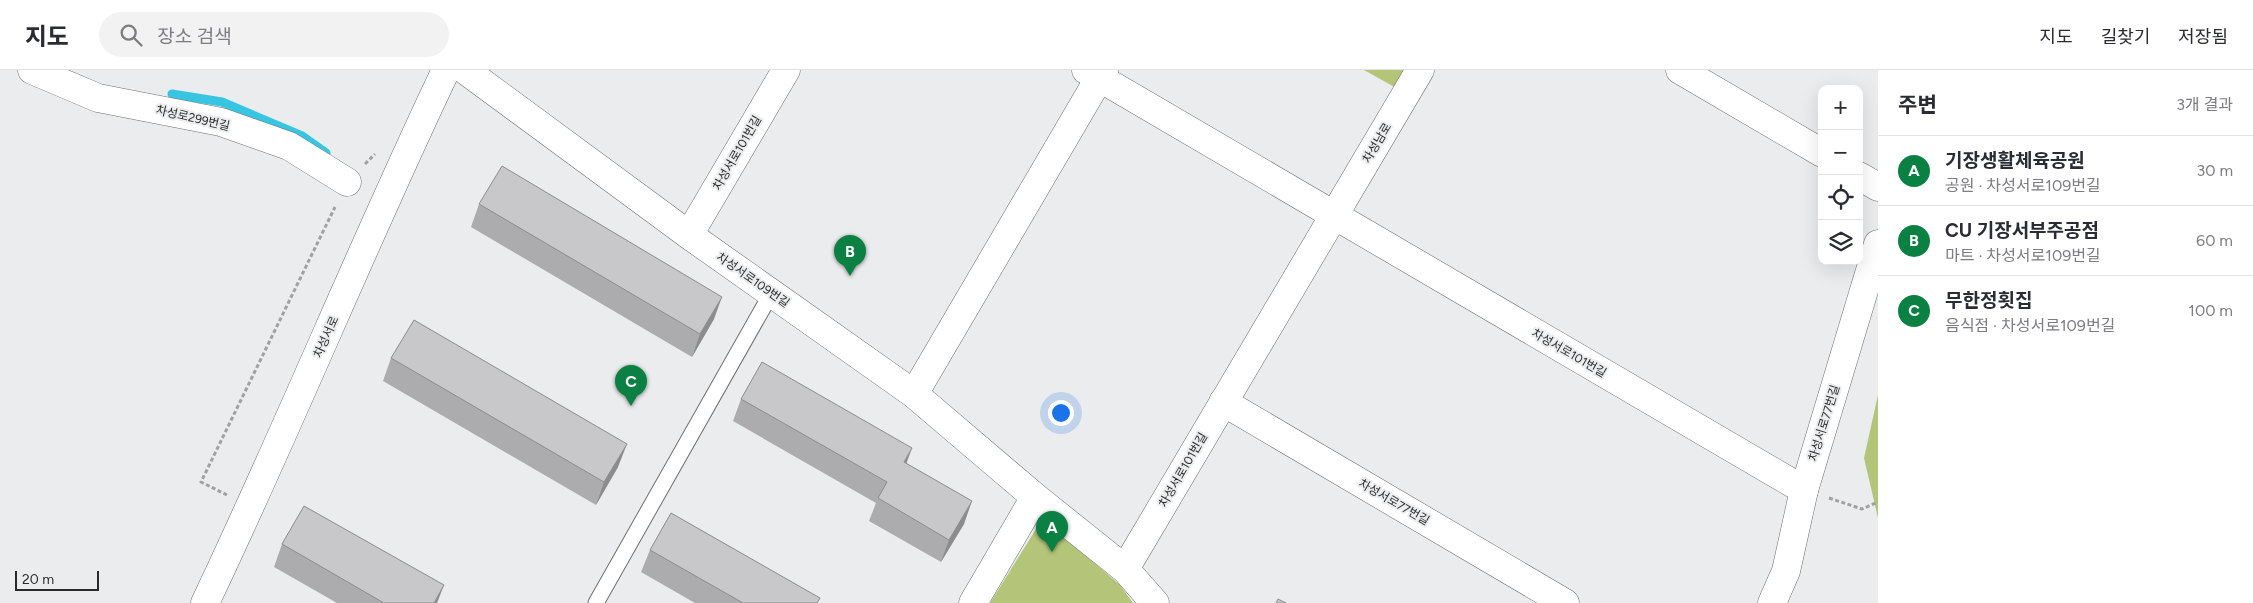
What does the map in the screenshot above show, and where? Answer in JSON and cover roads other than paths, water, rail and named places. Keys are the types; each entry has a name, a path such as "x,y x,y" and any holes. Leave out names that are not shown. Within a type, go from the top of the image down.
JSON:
{"street":[{"name":"차성로299번길","path":"32,70 98,98 221,122 289,146 347,182"},
{"name":"차성서로","path":"205,603 250,507 408,149 446,70"},
{"name":"차성서로109번길","path":"465,70 689,236 772,292 914,394 1035,498 1125,569 1155,603"},
{"name":"차성서로101번길","path":"689,236 786,70"},
{"name":"차성남로","path":"1333,215 1420,70"},
{"path":"1680,70 1818,152"},
{"name":"차성서로101번길","path":"914,394 1096,73 1333,215 1804,490"},
{"path":"1863,178 1878,187"},
{"name":"차성서로101번길","path":"1125,569 1333,215"},
{"name":"차성서로77번길","path":"1772,603 1786,571 1804,490 1878,244"},
{"name":"차성서로77번길","path":"1223,402 1565,603"},
{"path":"973,603 1035,498"}],"lane":[{"path":"596,603 772,292"}],"waterway":[{"path":"172,94 222,102 302,136 326,153"}],"place":[{"name":"CU 기장서부주공점","path":"850,276"},
{"name":"무한정횟집","path":"631,406"},
{"name":"기장생활체육공원","path":"1052,552"}]}
